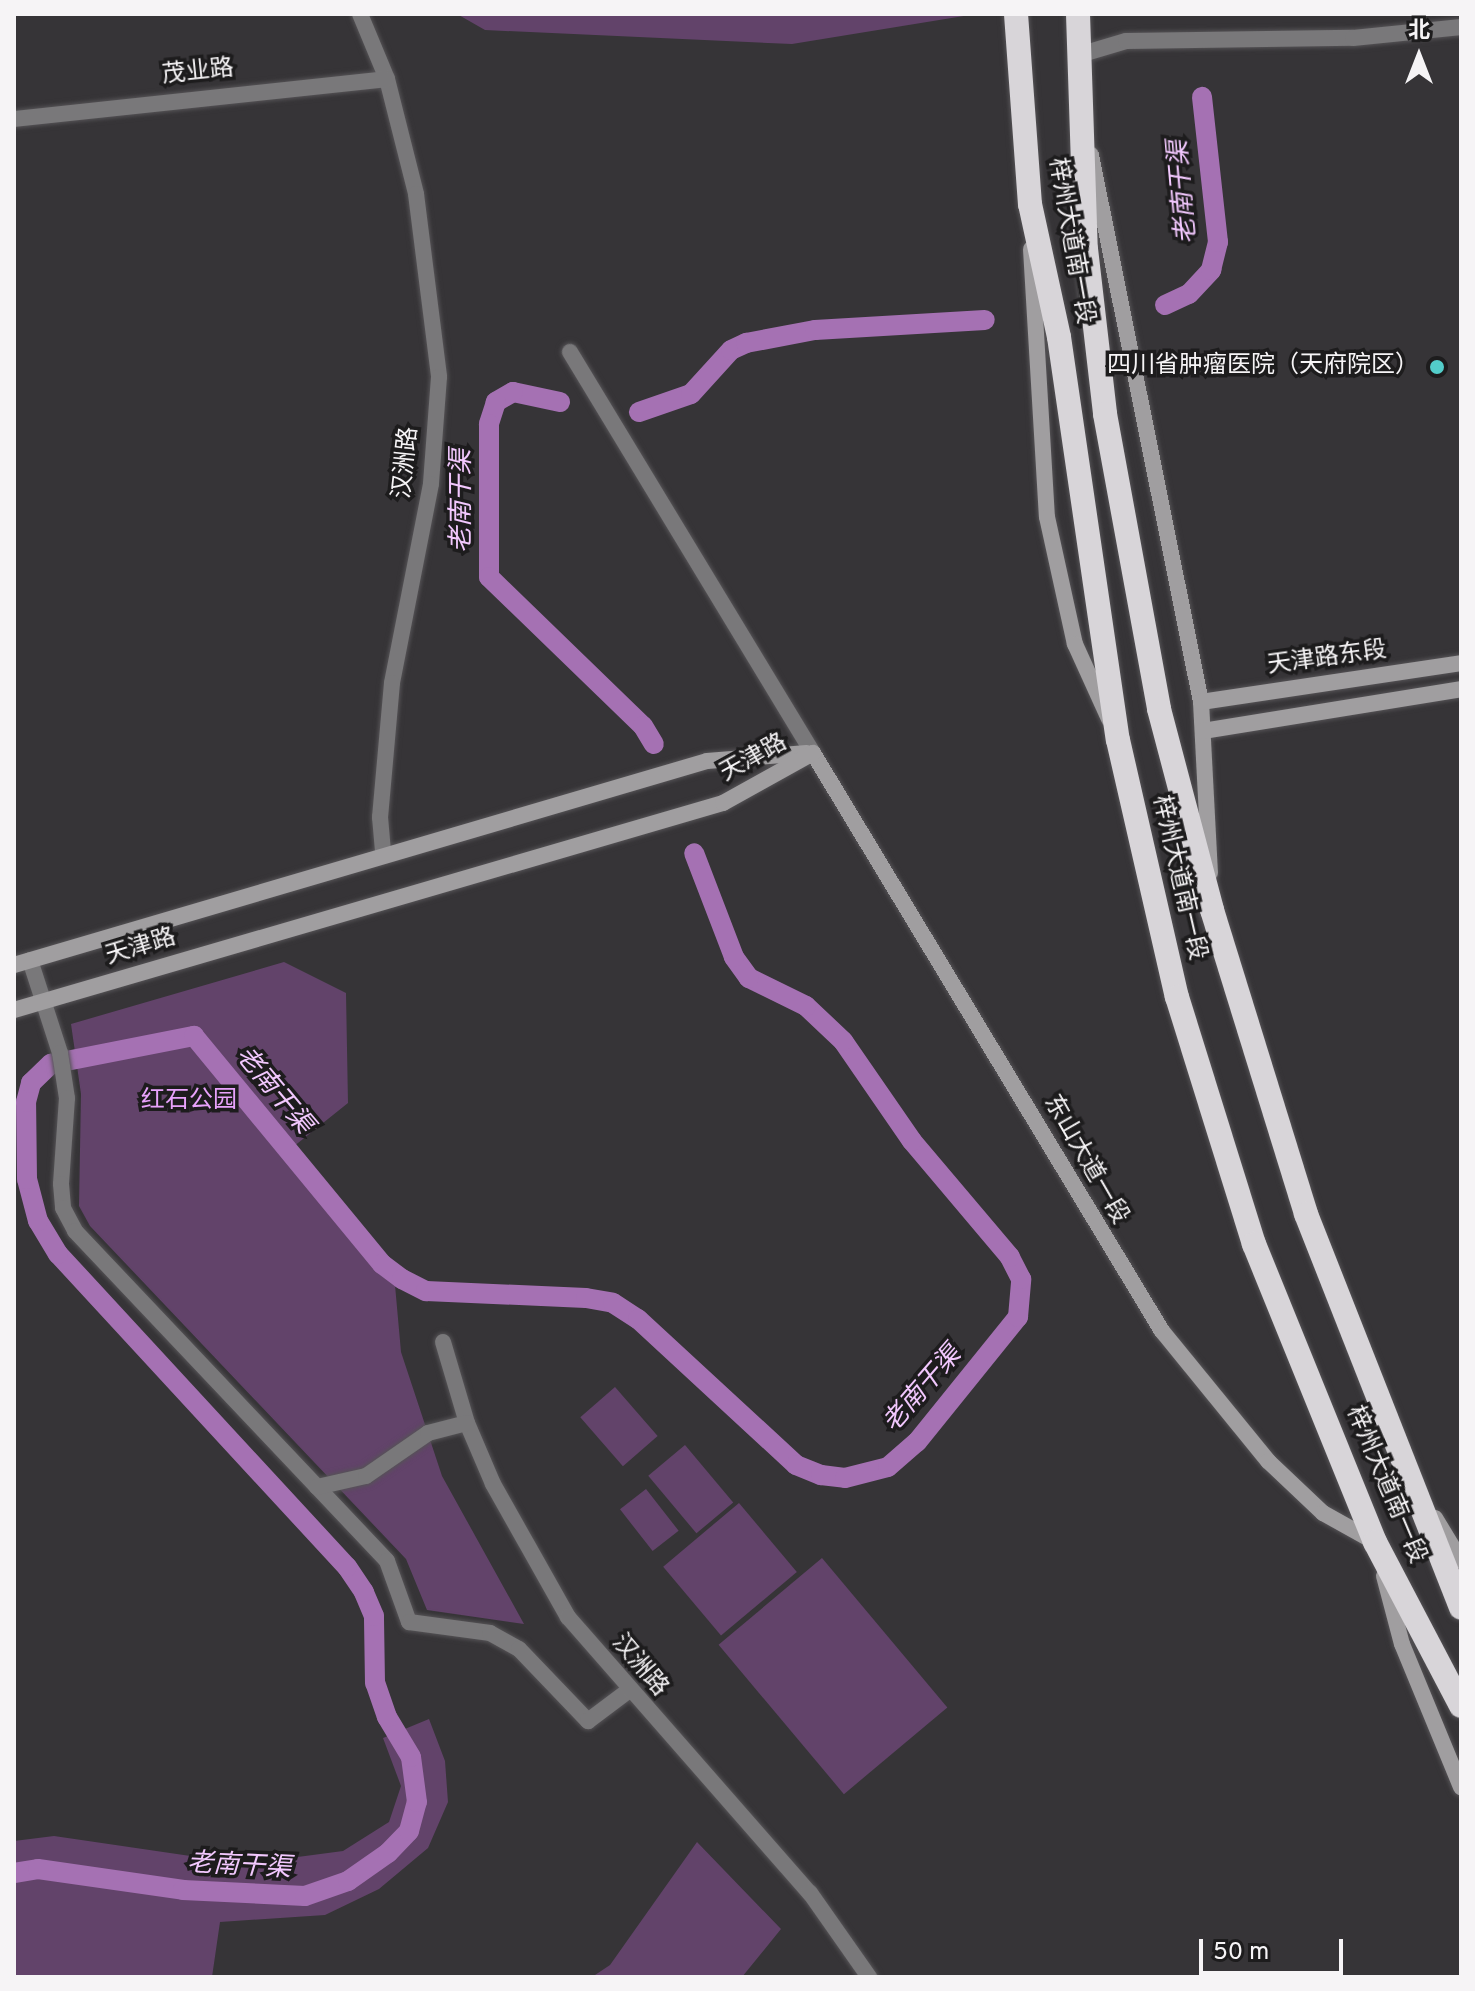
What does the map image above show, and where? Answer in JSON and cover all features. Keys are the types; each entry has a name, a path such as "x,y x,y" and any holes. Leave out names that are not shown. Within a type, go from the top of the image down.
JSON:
{"highway":[{"name":"梓州大道南一段","path":"1016,14 1030,204 1059,337 1118,740 1177,997 1254,1244 1375,1542 1461,1706"},
{"name":"梓州大道南一段","path":"1078,14 1086,249 1105,414 1159,709 1212,910 1306,1214 1461,1608"}],"street":[{"name":"汉洲路","path":"360,14 387,79 416,194 439,377 431,484 392,683 380,817 383,853"},
{"path":"1079,55 1126,41 1353,38 1461,27"},
{"name":"茂业路","path":"14,119 387,79"},
{"path":"1080,110 1114,251 1201,702 1212,910"},
{"path":"1030,204 1047,517 1075,644 1118,740"},
{"path":"570,352 813,753"},
{"name":"天津路东段","path":"1201,702 1461,663"},
{"name":"天津路东段","path":"1203,731 1461,689"},
{"name":"天津路","path":"22,962 383,853 707,761 813,753"},
{"name":"天津路","path":"14,1010 723,803 813,753"},
{"name":"东山大道一段","path":"813,753 1162,1331 1268,1461 1323,1513 1375,1542"},
{"path":"22,962 44,1001 60,1053 67,1098 61,1184 63,1208 75,1231 387,1561 409,1622 490,1633 519,1649 588,1721 628,1691"},
{"name":"汉洲路","path":"443,1342 467,1423 525,1548 568,1617 628,1691 810,1893 869,1977"},
{"path":"317,1487 366,1476 428,1433 467,1423"},
{"path":"1408,1472 1461,1561"},
{"path":"1375,1542 1402,1644 1461,1787"}],"green space":[{"path":"457,14 976,14 792,44 485,30"},
{"name":"红石公园","path":"284,962 346,993 348,1103 283,1155 395,1285 401,1352 442,1476 524,1624 427,1610 406,1559 90,1226 79,1206 81,1094 71,1024"},
{"path":"615,1387 658,1436 623,1466 580,1417"},
{"path":"685,1445 733,1502 696,1533 648,1476"},
{"path":"646,1489 679,1531 653,1551 620,1509"},
{"path":"739,1503 797,1572 721,1636 663,1567"},
{"path":"822,1558 947,1707 844,1794 719,1645"},
{"path":"429,1719 445,1761 448,1802 428,1848 379,1889 325,1915 220,1922 212,1977 14,1977 14,1841 54,1836 245,1864 343,1851 389,1822 401,1786 383,1738"},
{"path":"697,1842 781,1929 742,1977 592,1977 610,1965"}],"waterway":[{"name":"老南干渠","path":"1165,305 1189,294 1211,270 1218,242 1202,97"},
{"name":"老南干渠","path":"639,412 691,394 731,350 746,343 815,330 985,320"},
{"name":"老南干渠","path":"560,402 513,392 496,402 489,424 489,577 643,726 654,744"},
{"name":"老南干渠","path":"14,1873 38,1869 183,1890 305,1896 348,1881 388,1853 409,1831 417,1802 411,1757 387,1717 375,1683 374,1616 364,1592 347,1567 58,1254 38,1221 27,1179 26,1102 31,1083 51,1064 194,1036 382,1264 402,1279 426,1291 586,1298 613,1303 638,1319 796,1465 821,1475 845,1478 888,1467 917,1442 1018,1317 1021,1279 1010,1257 912,1141 843,1041 806,1006 749,978 734,957 694,853"}],"place":[{"name":"四川省肿瘤医院（天府院区）","path":"1437,367"}]}
